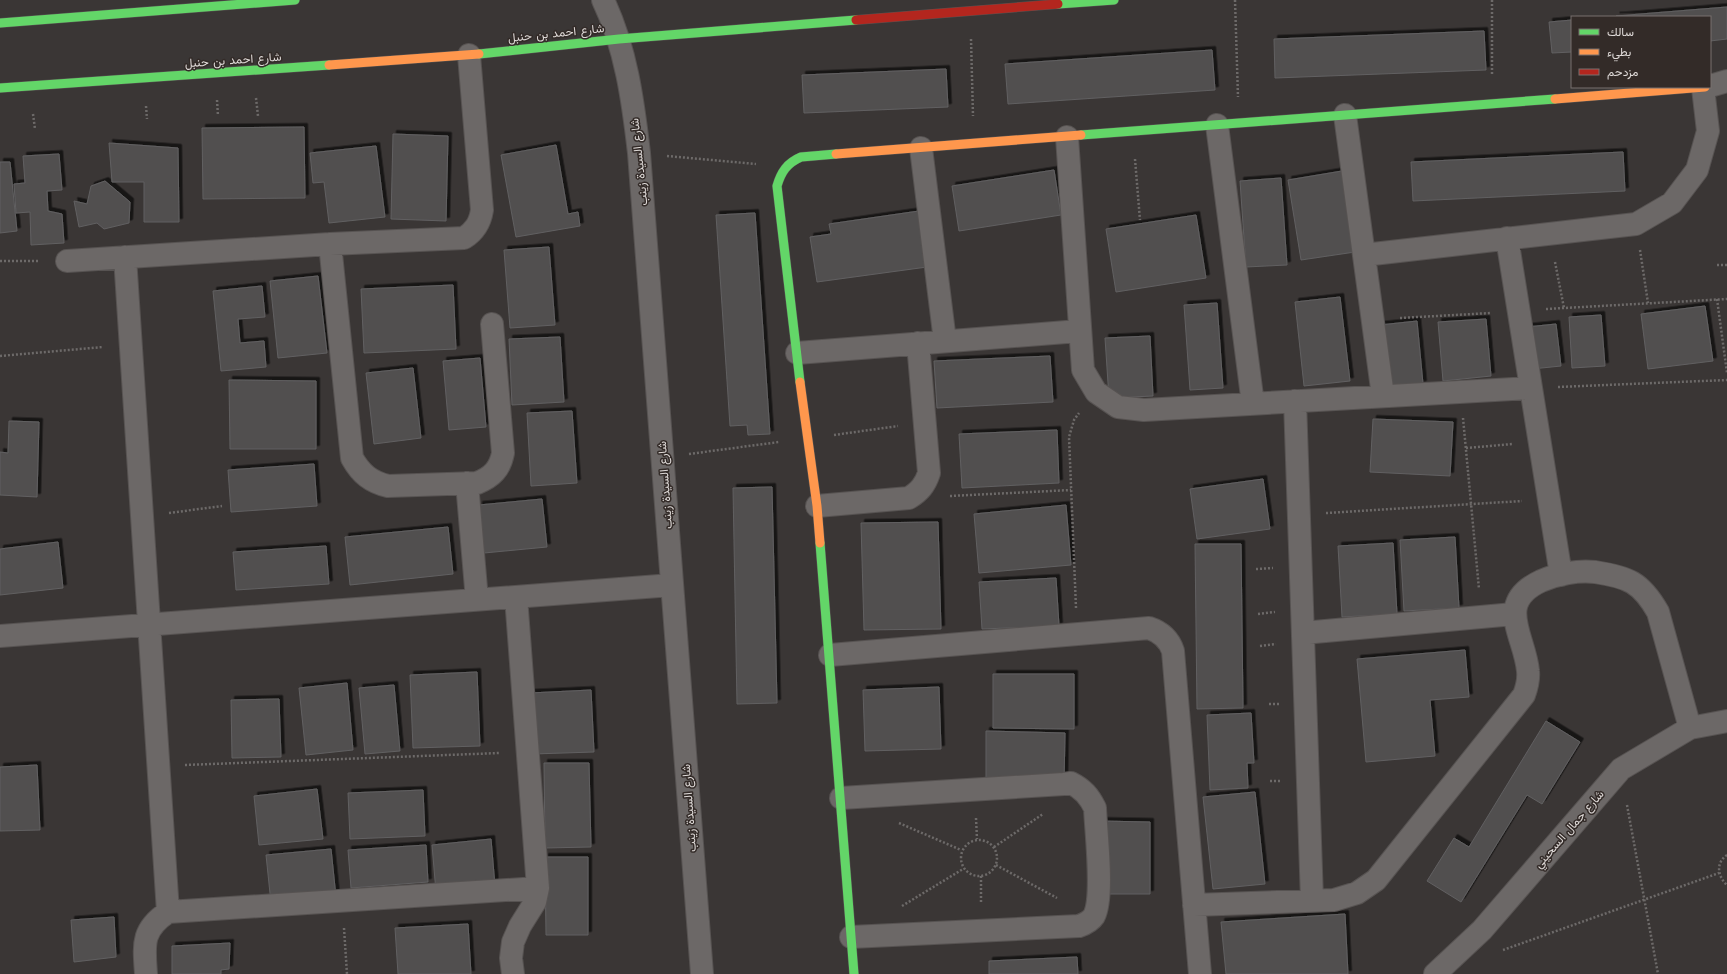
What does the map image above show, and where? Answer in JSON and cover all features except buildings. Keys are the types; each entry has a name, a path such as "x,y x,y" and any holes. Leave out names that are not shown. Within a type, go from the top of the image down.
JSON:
{"street":[{"path":"0,23 295,0"},
{"name":"شارع السيدة زينب","path":"603,0 619,39 628,77 639,153 702,974"},
{"name":"شارع احمد بن حنبل","path":"0,88 469,55 619,39 1114,0"},
{"path":"67,261 330,244 464,238 477,227 481,219 482,210 469,55"},
{"path":"1711,86 1727,81"},
{"path":"854,974 830,655 817,506 806,438 777,186 779,176 784,167 801,157 1693,88"},
{"path":"1364,255 1636,224 1672,203 1697,170 1708,131 1706,88"},
{"path":"1345,115 1383,396"},
{"path":"1217,125 1253,404"},
{"path":"1067,137 1079,331 1083,370 1096,392 1118,407 1144,410 1531,388"},
{"path":"921,148 945,341"},
{"path":"1507,238 1561,575"},
{"path":"330,244 352,458 366,477 376,484 388,486 477,483 487,479 495,472 501,463 503,453 492,324"},
{"path":"125,257 168,912"},
{"path":"797,353 1079,331"},
{"path":"817,506 909,498 919,492 925,483 929,473 918,343"},
{"path":"1295,401 1312,900"},
{"path":"467,483 477,600"},
{"path":"1194,905 1334,900 1357,893 1376,880 1524,695 1528,683 1528,671 1515,625 1514,614 1522,594 1530,586 1561,575 1590,572 1619,576 1635,584 1649,596 1658,612 1690,728"},
{"path":"0,636 672,585"},
{"path":"513,974 511,958 513,942 520,926 534,902 538,888 516,597"},
{"path":"1303,633 1514,614"},
{"path":"830,655 1149,628 1157,631 1170,643 1173,651 1200,974"},
{"name":"شارع جمال السحيني","path":"1438,974 1482,930 1621,769 1690,728 1727,721"},
{"path":"841,798 1064,784 1071,782 1090,797 1095,808 1099,894 1093,918 1087,923 1079,926 851,937"},
{"path":"146,974 145,939 150,928 157,919 168,912 538,888"}],"path":[{"path":"1235,0 1239,123"},
{"path":"1492,0 1492,104"},
{"path":"971,11 973,144"},
{"path":"1132,131 1140,220"},
{"path":"639,153 784,167"},
{"path":"1636,224 1648,303"},
{"path":"1550,234 1564,308"},
{"path":"0,261 67,261"},
{"path":"1717,266 1727,265"},
{"path":"1717,299 1725,343 1727,373"},
{"path":"1372,320 1727,299"},
{"path":"0,356 131,344"},
{"path":"1531,388 1727,380"},
{"path":"1077,634 1069,437 1074,420 1084,405 1096,392"},
{"path":"1461,392 1481,617"},
{"path":"1466,448 1540,443"},
{"path":"909,498 1071,490"},
{"path":"1299,515 1549,499"},
{"path":"143,516 222,506"},
{"path":"159,766 528,752"},
{"path":"1621,769 1658,974"},
{"path":"994,847 1044,814"},
{"path":"898,823 961,850"},
{"path":"977,839 986,840 994,847 997,856 996,865 989,873 981,876 971,874 963,868 960,859 961,850 968,842 977,839"},
{"path":"1727,855 1720,864 1719,873 1727,886"},
{"path":"996,865 1093,918"},
{"path":"898,909 963,868"},
{"path":"1497,952 1719,873"},
{"path":"342,900 347,974"}],"traffic: fast":[{"path":"0,23 295,0"},
{"path":"1058,4 1114,0"},
{"path":"479,54 619,39 856,20"},
{"path":"0,88 329,65"},
{"path":"1081,135 1555,99"},
{"path":"800,382 777,186 780,176 785,168 796,159 801,157 836,154"},
{"path":"820,543 854,974"}],"traffic: slow":[{"path":"329,65 479,54"},
{"path":"1555,99 1692,88"},
{"path":"836,154 1081,135"},
{"path":"800,382 817,506 820,543"}],"traffic: jam":[{"path":"856,20 1058,4"}]}
